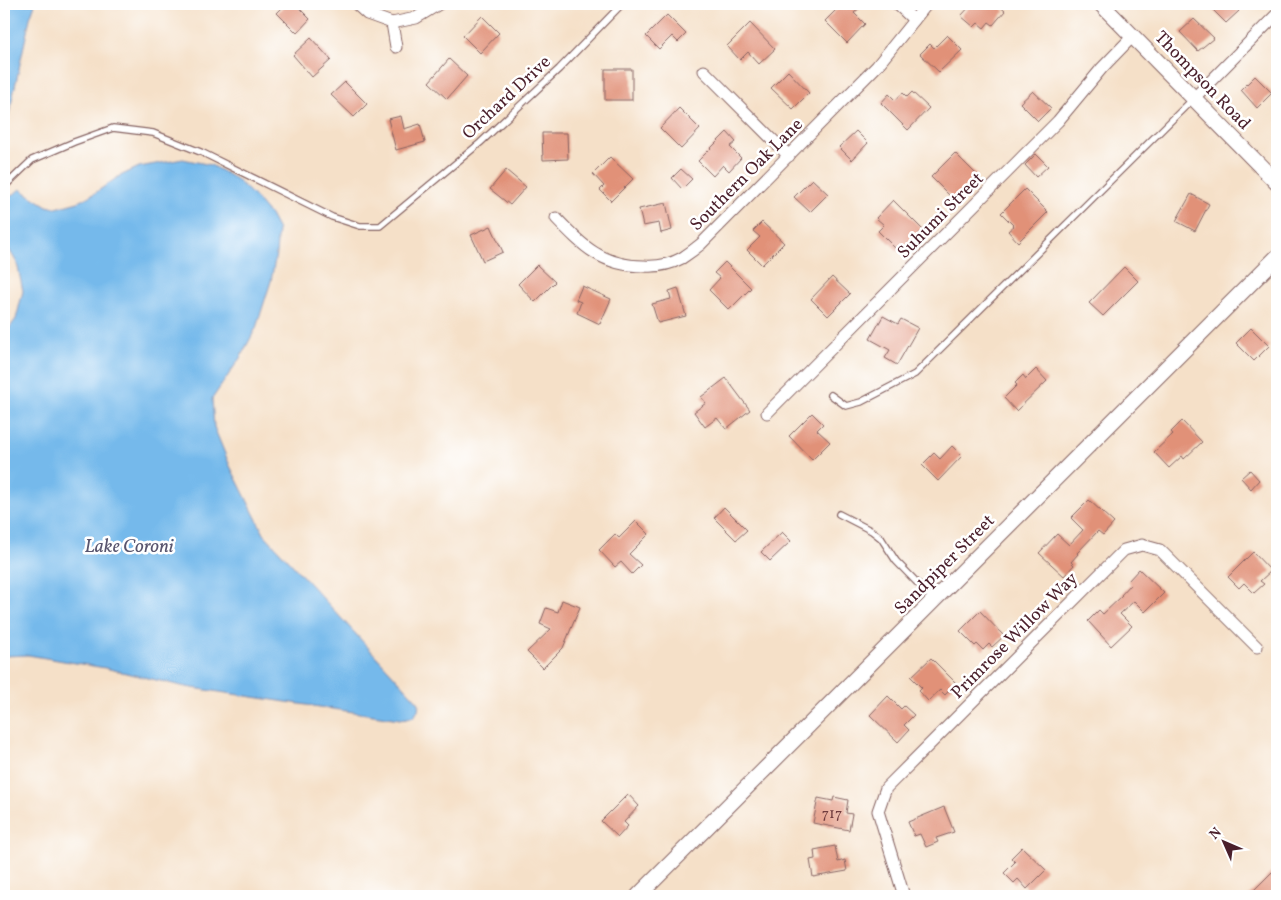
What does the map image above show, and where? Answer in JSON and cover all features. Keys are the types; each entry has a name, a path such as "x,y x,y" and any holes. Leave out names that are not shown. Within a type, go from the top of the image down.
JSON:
{"street":[{"path":"356,4 367,14 392,23 416,18 439,4"},
{"path":"897,4 914,20"},
{"name":"Southern Oak Lane","path":"556,218 575,238 591,251 611,262 631,266 656,266 680,259 701,244 878,66 927,4"},
{"name":"Thompson Road","path":"1101,4 1277,183"},
{"path":"1194,98 1277,14"},
{"path":"392,23 396,47"},
{"name":"Suhumi Street","path":"768,413 1058,121 1102,68 1133,36"},
{"path":"704,71 789,156"},
{"name":"Sandpiper Street","path":"638,896 1277,257"},
{"name":"Primrose Willow Way","path":"904,896 878,811 886,788 1124,550 1142,546 1160,550 1256,647"}],"lane":[{"name":"Orchard Drive","path":"4,187 32,160 113,128 152,133 169,139 203,153 332,217 360,226 380,226 480,143 559,69 622,4"},
{"path":"831,395 846,406 861,402 915,374 1194,98"},
{"path":"839,514 872,530 881,538 896,561 934,600"}],"water":[{"path":"4,4 35,4 30,18 4,137"},
{"name":"Lake Coroni","path":"183,159 211,165 236,179 270,215 278,230 271,281 256,328 240,358 212,399 214,427 230,466 264,534 419,703 414,717 400,719 186,687 105,668 28,655 4,656 4,335 16,319 23,291 17,263 4,241 4,195 5,197 13,195 20,189 47,206 56,208 78,202 118,177 139,167"}],"building":[{"path":"286,4 295,4 310,19 297,33 277,13"},
{"path":"842,4 864,4 854,13 865,24 847,43 825,21"},
{"path":"972,4 997,4 1005,11 993,25 989,22 984,28 978,23 974,27 961,16"},
{"path":"1219,4 1232,4 1239,11 1226,23 1213,10"},
{"path":"667,15 686,34 678,42 672,36 659,49 646,36"},
{"path":"482,16 499,33 480,53 463,36"},
{"path":"1194,19 1214,38 1198,51 1180,32"},
{"path":"750,23 775,49 759,64 748,52 740,60 727,46"},
{"path":"947,35 962,50 939,72 920,54 930,44 934,48"},
{"path":"311,38 331,60 312,77 293,55"},
{"path":"449,59 467,76 447,99 429,82"},
{"path":"605,69 632,69 632,100 605,100"},
{"path":"788,71 809,93 793,109 771,88"},
{"path":"1255,76 1272,93 1257,108 1241,90"},
{"path":"345,82 367,104 354,117 331,95"},
{"path":"1033,91 1051,108 1038,121 1020,103"},
{"path":"912,92 929,108 908,130 881,103 889,94 895,100 903,93 907,97"},
{"path":"679,108 700,129 681,149 660,128"},
{"path":"401,116 404,129 420,124 425,142 396,150 388,119"},
{"path":"856,131 868,143 852,160 839,147"},
{"path":"727,132 736,142 730,147 741,158 729,171 723,165 713,176 698,161"},
{"path":"542,133 567,133 568,159 543,160"},
{"path":"955,153 977,175 953,199 931,177"},
{"path":"1036,154 1048,166 1036,177 1025,165"},
{"path":"610,157 633,179 611,201 600,190 604,186 593,174"},
{"path":"681,169 692,179 682,189 672,178"},
{"path":"506,170 526,187 510,205 490,189"},
{"path":"812,179 828,194 810,212 794,197"},
{"path":"1025,189 1048,212 1018,242 1008,231 1014,226 1001,213"},
{"path":"1191,194 1209,204 1195,231 1176,221"},
{"path":"893,200 923,230 900,253 878,231 884,225 876,218"},
{"path":"666,203 672,230 661,233 659,223 643,226 639,209"},
{"path":"762,222 784,243 762,265 747,250 760,237 753,231"},
{"path":"491,226 503,252 483,261 471,235"},
{"path":"725,262 751,288 729,310 709,290 720,278 714,273"},
{"path":"537,265 555,282 535,302 518,284"},
{"path":"1124,267 1138,281 1103,316 1089,303"},
{"path":"832,277 850,294 828,316 811,299"},
{"path":"582,286 611,299 600,324 577,313 581,302 576,300"},
{"path":"678,288 686,316 658,323 652,304 671,299 669,291"},
{"path":"883,316 898,324 901,319 918,328 897,365 885,358 890,350 870,339"},
{"path":"1251,328 1269,346 1254,361 1236,343"},
{"path":"1036,369 1047,381 1016,411 1004,398 1017,385 1015,383 1023,375 1026,379"},
{"path":"726,378 750,410 726,429 717,418 705,427 694,412 706,403 701,397"},
{"path":"812,413 823,424 817,430 830,442 812,460 789,436"},
{"path":"1182,421 1202,442 1184,459 1182,456 1169,468 1154,452 1173,434 1171,432"},
{"path":"952,446 962,456 938,481 922,465 934,453 940,459"},
{"path":"1250,470 1259,480 1251,489 1241,478"},
{"path":"1089,500 1114,523 1103,535 1098,531 1077,553 1071,562 1074,565 1064,576 1039,553 1057,534 1069,545 1083,530 1071,518"},
{"path":"724,507 747,530 736,540 714,518"},
{"path":"636,521 649,534 629,554 641,565 632,574 621,562 615,567 599,550 615,534 619,538"},
{"path":"782,532 791,541 770,561 761,552"},
{"path":"1253,552 1271,571 1260,581 1264,584 1254,593 1244,583 1239,588 1228,577"},
{"path":"1139,569 1164,593 1145,612 1134,601 1120,614 1132,626 1111,646 1088,621 1099,610 1103,614 1122,596 1131,584 1128,581"},
{"path":"562,600 580,607 563,648 543,668 527,652 551,629 540,624 546,608 558,612"},
{"path":"980,611 1004,636 992,647 989,644 983,650 977,644 975,646 960,631"},
{"path":"931,658 956,683 945,695 940,690 928,701 919,691 922,688 911,677"},
{"path":"888,696 901,709 904,706 914,715 904,725 909,730 898,742 870,715"},
{"path":"628,794 639,806 624,822 628,826 618,837 601,821"},
{"path":"834,797 848,800 846,813 852,814 849,830 813,823 818,798 833,801"},
{"path":"944,807 954,832 936,838 938,842 926,847 920,834 914,836 908,822"},
{"path":"835,846 838,862 845,860 847,871 813,877 810,860 815,859 814,850"},
{"path":"1022,847 1046,870 1027,889 1018,879 1014,883 1004,873 1015,862 1011,858"},
{"path":"1272,872 1277,877 1277,896 1248,896"}]}
